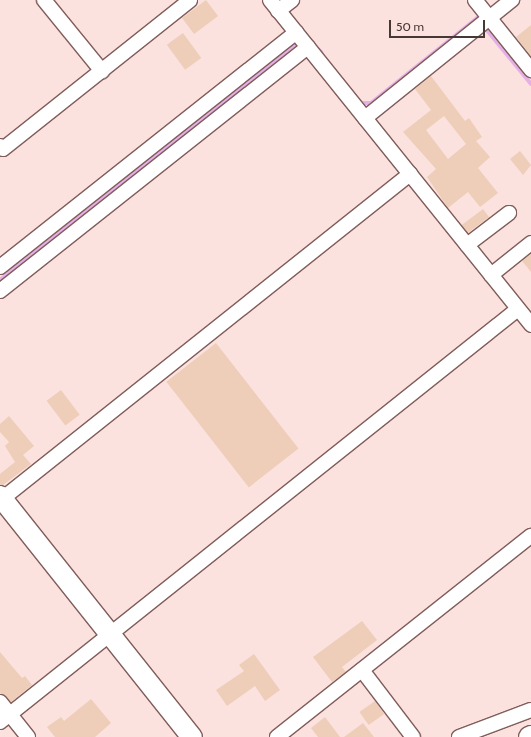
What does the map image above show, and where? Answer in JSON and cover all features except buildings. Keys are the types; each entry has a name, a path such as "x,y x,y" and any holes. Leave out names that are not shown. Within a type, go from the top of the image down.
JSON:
{"street":[{"path":"44,0 102,71"},
{"path":"0,146 3,149 190,0"},
{"path":"292,0 274,5 531,325"},
{"path":"475,0 531,70"},
{"path":"365,118 512,0"},
{"path":"0,267 296,32"},
{"path":"0,291 308,47"},
{"path":"192,737 1,498 410,174"},
{"path":"467,245 509,213"},
{"path":"491,275 530,243"},
{"path":"5,718 518,309"},
{"path":"277,737 531,536"},
{"path":"362,670 413,737"},
{"path":"0,702 5,718 28,737"},
{"path":"459,737 531,710"}],"waterway":[{"path":"358,100 361,103 371,103 477,18 531,84"},
{"path":"306,38 321,52"},
{"path":"0,280 299,41"}]}
